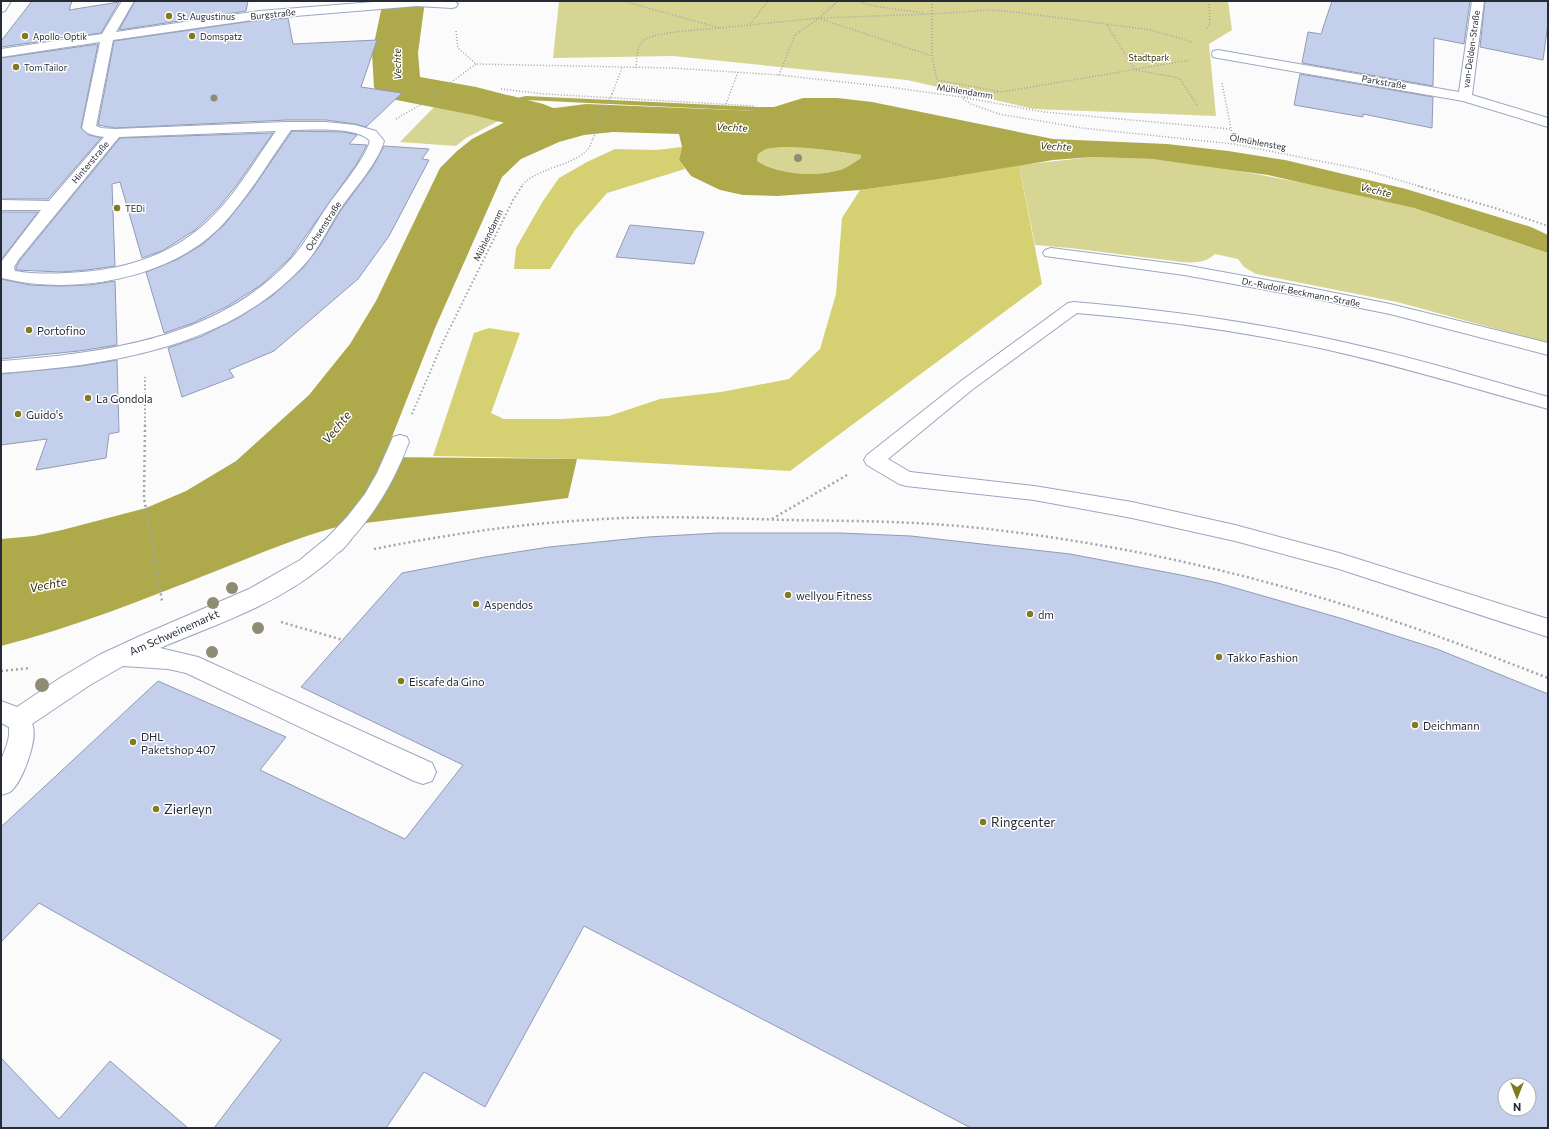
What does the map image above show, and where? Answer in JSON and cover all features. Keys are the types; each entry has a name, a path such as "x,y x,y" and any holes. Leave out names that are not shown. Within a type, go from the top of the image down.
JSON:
{"street":[{"path":"1,8 5,1"},
{"path":"107,37 128,1"},
{"name":"van-Delden-Straße","path":"1465,97 1478,1"},
{"name":"Burgstraße","path":"1,53 259,15 417,2 452,4"},
{"name":"Hinterstraße","path":"107,37 97,81 89,128 98,132 115,133"},
{"name":"Parkstraße","path":"1218,54 1465,97 1548,123"},
{"name":"Hinterstraße","path":"115,133 12,257 6,267 8,274 30,278 109,276 136,269 171,255 196,240 216,222 232,203 287,126"},
{"name":"Ochsenstraße","path":"1,367 51,364 101,357 145,347 194,331 230,314 271,288 301,258 358,173 374,152 377,141 371,134 355,129 326,126 287,126 115,133"},
{"path":"1,205 53,206"},
{"name":"Am Schweinemarkt","path":"1,783 20,749 22,729 9,716 121,656 260,595 292,578 331,547"},
{"path":"121,656 168,659 190,664 423,772"}],"lane":[{"name":"Dr.-Rudolf-Beckmann-Straße","path":"1051,253 1184,270 1305,292 1390,309 1548,349"},
{"path":"1548,403 1469,380 1354,350 1244,328 1139,313 1074,307 967,385 874,460 906,479 1034,493 1132,510 1235,533 1339,561 1548,628"},
{"path":"331,547 357,520 372,499 390,467 400,442"}],"path":[{"path":"623,1 720,28"},
{"path":"750,24 768,1"},
{"path":"779,75 795,35 819,18 838,1"},
{"path":"857,1 874,6 932,14"},
{"path":"932,1 932,56 937,80 1002,92"},
{"path":"1197,43 1210,24 1209,1"},
{"path":"420,105 476,64 458,48 452,4"},
{"path":"636,68 639,47 644,40 665,34 819,18 932,14 989,10 1015,12 1151,30 1197,43 1218,54"},
{"path":"819,18 932,56"},
{"path":"1107,24 1135,70 1179,78 1198,106"},
{"path":"961,97 1002,92 1135,70 1218,54"},
{"path":"1218,54 1230,129 1234,144"},
{"name":"Mühlendamm","path":"476,64 636,68 779,75 889,87 961,97 1044,112 1230,129"},
{"name":"Mühlendamm","path":"400,442 443,342 513,200 524,182 547,170 576,158 588,150 622,68"},
{"path":"726,104 738,72"},
{"path":"501,89 545,94 754,106"},
{"name":"Ölmühlensteg","path":"961,97 971,104 999,114 1082,128 1234,144 1365,170 1495,208 1548,226"},
{"path":"145,347 144,498 162,605"},
{"path":"771,519 874,460"},
{"path":"372,550 423,540 566,522 620,518 771,519 892,522 962,526 1066,540 1236,574 1343,604 1453,640 1548,678"},
{"path":"232,607 343,640"}],"green space":[{"name":"Stadtpark","path":"559,1 1228,1 1232,30 1209,44 1216,116 1034,109 907,80 673,56 553,58"},
{"path":"437,104 506,117 466,138 456,146 400,142"},
{"path":"782,147 812,148 841,152 861,155 861,158 845,168 812,174 788,172 766,166 757,161 758,154 766,149"},
{"path":"1093,157 1152,159 1224,168 1320,186 1414,208 1548,253 1548,343 1397,302 1256,274 1244,267 1238,259 1215,254 1204,261 1187,262 1035,245 1019,165"}],"shaded area":[{"path":"682,147 679,160 685,169 607,193 575,230 550,269 514,269 516,248 543,201 559,178 587,162 615,149 656,150"},
{"path":"1019,165 1042,284 790,471 577,459 433,456 474,333 489,328 520,333 491,413 504,419 561,419 609,416 660,399 721,392 789,379 820,349 836,294 842,218 860,190 933,180"}],"water":[{"path":"477,92 515,97 521,103 530,107 555,108 586,104 757,111 759,107 774,107 803,98 837,98 872,102 1053,139 1167,144 1228,151 1285,160 1406,189 1531,227 1548,235 1548,253 1414,208 1268,175 1152,159 1093,157 1053,160 933,180 860,190 777,196 743,195 720,190 691,176 679,160 682,147 679,134 613,132 584,135 559,142 521,159 502,177 435,328 384,457 577,459 568,498 341,526 325,530 110,612 1,646 1,539 34,536 62,530 146,508 186,491 236,461 309,395 350,344 376,301 440,168 472,139 511,119 457,108","holes":["792,147 861,155 861,158 845,168 812,174 788,172 766,166 757,161 758,154 766,149"]}],"building":[{"path":"32,1 72,1 69,10 119,2 101,33 1,47 1,41"},
{"name":"St. Augustinus","path":"135,1 248,1 246,11 119,30"},
{"path":"1332,1 1470,1 1464,44 1434,38 1433,86 1302,63 1308,32 1321,34"},
{"path":"1485,1 1548,1 1548,23 1543,60 1480,47"},
{"path":"288,18 293,44 377,40 361,87 402,93 366,127 326,120 287,120 115,128 98,125 114,41 259,20"},
{"path":"98,44 81,128 89,135 101,138 48,199 1,199 1,58"},
{"path":"1300,74 1433,97 1432,128 1363,114 1363,117 1294,105"},
{"path":"292,131 344,132 357,135 349,144 367,145 356,165 290,258 261,285 228,306 193,323 164,333 146,272 178,259 203,244 224,225 251,191"},
{"path":"273,133 236,186 219,207 195,230 162,251 142,258 120,182 112,184 115,266 61,272 16,270 20,260 120,138"},
{"path":"384,146 429,149 422,159 429,160 389,236 358,279 274,351 229,370 234,377 182,397 168,348 202,336 238,318 272,296 303,268 319,247 341,210 372,168"},
{"path":"1,212 38,212 1,260"},
{"path":"630,225 704,232 694,264 616,257"},
{"path":"1,279 30,285 59,286 90,285 115,281 117,345 79,351 1,359"},
{"path":"117,360 119,432 109,434 106,458 36,470 47,439 1,445 1,374 82,366"},
{"name":"Ringcenter","path":"718,533 840,533 911,536 1070,554 1218,583 1340,618 1437,649 1548,694 1548,1128 971,1128 584,926 485,1107 424,1072 386,1128 214,1128 281,1040 39,903 1,942 1,827 158,681 286,737 260,770 405,839 463,765 301,687 402,573 485,557 549,547 648,537"},
{"path":"1,1058 59,1119 110,1061 188,1128 1,1128"}],"waterway":[{"name":"Vechte","path":"404,1 395,53 398,87 476,101 526,114 553,126"},
{"path":"502,104 526,98 758,109 772,119"}],"place":[{"name":"St. Augustinus","path":"169,16"},
{"name":"Apollo-Optik","path":"25,36"},
{"name":"Domspatz","path":"192,36"},
{"name":"Tom Tailor","path":"16,67"},
{"name":"TEDi","path":"117,208"},
{"name":"Portofino","path":"29,330"},
{"name":"La Gondola","path":"88,398"},
{"name":"Guido's","path":"18,414"},
{"name":"wellyou Fitness","path":"788,595"},
{"name":"Aspendos","path":"476,604"},
{"name":"dm","path":"1030,614"},
{"name":"Takko Fashion","path":"1219,657"},
{"name":"Eiscafe da Gino","path":"401,681"},
{"name":"Deichmann","path":"1415,725"},
{"name":"DHL Paketshop 407","path":"133,742"},
{"name":"Zierleyn","path":"156,809"},
{"name":"Ringcenter","path":"983,822"}]}
